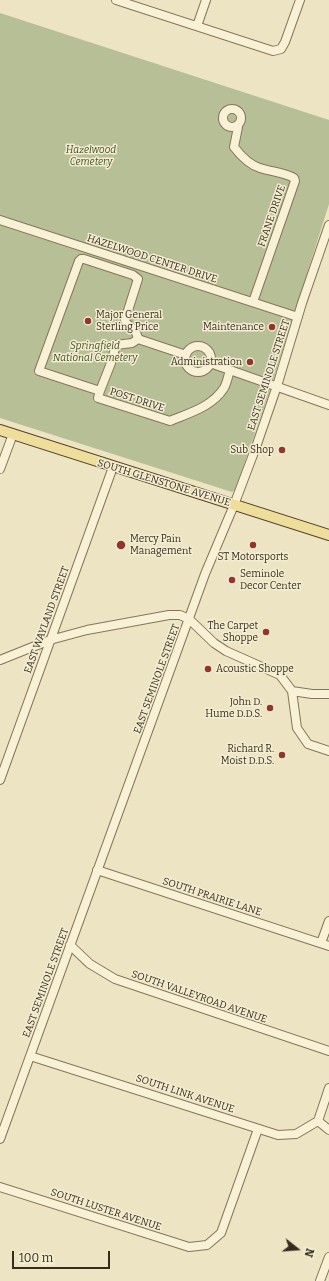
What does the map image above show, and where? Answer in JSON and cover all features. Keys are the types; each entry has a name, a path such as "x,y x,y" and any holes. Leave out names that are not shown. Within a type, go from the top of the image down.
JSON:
{"main road":[{"name":"SOUTH GLENSTONE AVENUE","path":"0,430 329,535"}],"street":[{"path":"116,0 273,51 281,49 285,42 300,0"},
{"path":"197,26 206,0"},
{"name":"FRANE DRIVE","path":"237,125 238,128 234,147 242,157 259,168 288,174 294,178 295,181 253,302"},
{"name":"HAZELWOOD CENTER DRIVE","path":"0,220 298,317"},
{"name":"EAST SEMINOLE STREET","path":"0,1139 189,619 256,447 329,225"},
{"name":"POST DRIVE","path":"138,339 137,334 124,320 138,279 134,275 81,259 39,371 170,421 208,404 224,387 230,370"},
{"path":"99,395 116,345 132,343 138,339 186,355"},
{"path":"194,347 202,347 209,352 211,359 210,363 205,370 196,372 192,371 186,364 186,355 190,349 194,347"},
{"path":"210,363 329,405"},
{"path":"0,469 13,434"},
{"name":"EAST WAYLAND STREET","path":"0,780 113,467"},
{"path":"0,660 50,640 87,630 169,615 180,615 189,619 214,643 226,651 280,675 292,691 297,728 308,744 329,751"},
{"path":"292,691 312,694 329,694"},
{"name":"SOUTH PRAIRIE LANE","path":"97,870 325,944"},
{"path":"325,944 329,921"},
{"name":"SOUTH VALLEYROAD AVENUE","path":"70,946 90,964 116,979 329,1052"},
{"name":"SOUTH LINK AVENUE","path":"30,1056 278,1135 296,1134 318,1120"},
{"path":"329,1088 318,1120 329,1130"},
{"name":"SOUTH LUSTER AVENUE","path":"0,1187 189,1246 207,1245 221,1233 258,1129"},
{"path":"320,1281 327,1268 329,1256"}],"green space":[{"path":"0,13 329,120 329,204 269,393 235,490 232,492 0,418"}],"place":[{"name":"Major General Sterling Price","path":"88,321"},
{"name":"Maintenance","path":"272,327"},
{"name":"Administration","path":"250,362"},
{"name":"Sub Shop","path":"282,450"},
{"name":"Mercy Pain Management","path":"121,545"},
{"name":"ST Motorsports","path":"253,545"},
{"name":"Seminole Decor Center","path":"232,580"},
{"name":"The Carpet Shoppe","path":"266,632"},
{"name":"Acoustic Shoppe","path":"208,669"},
{"name":"John D. Hume D.D.S.","path":"270,708"},
{"name":"Richard R. Moist D.D.S.","path":"282,755"}],"park label":[{"name":"Hazelwood Cemetery","path":"91,156"},
{"name":"Springfield National Cemetery","path":"95,352"}]}
